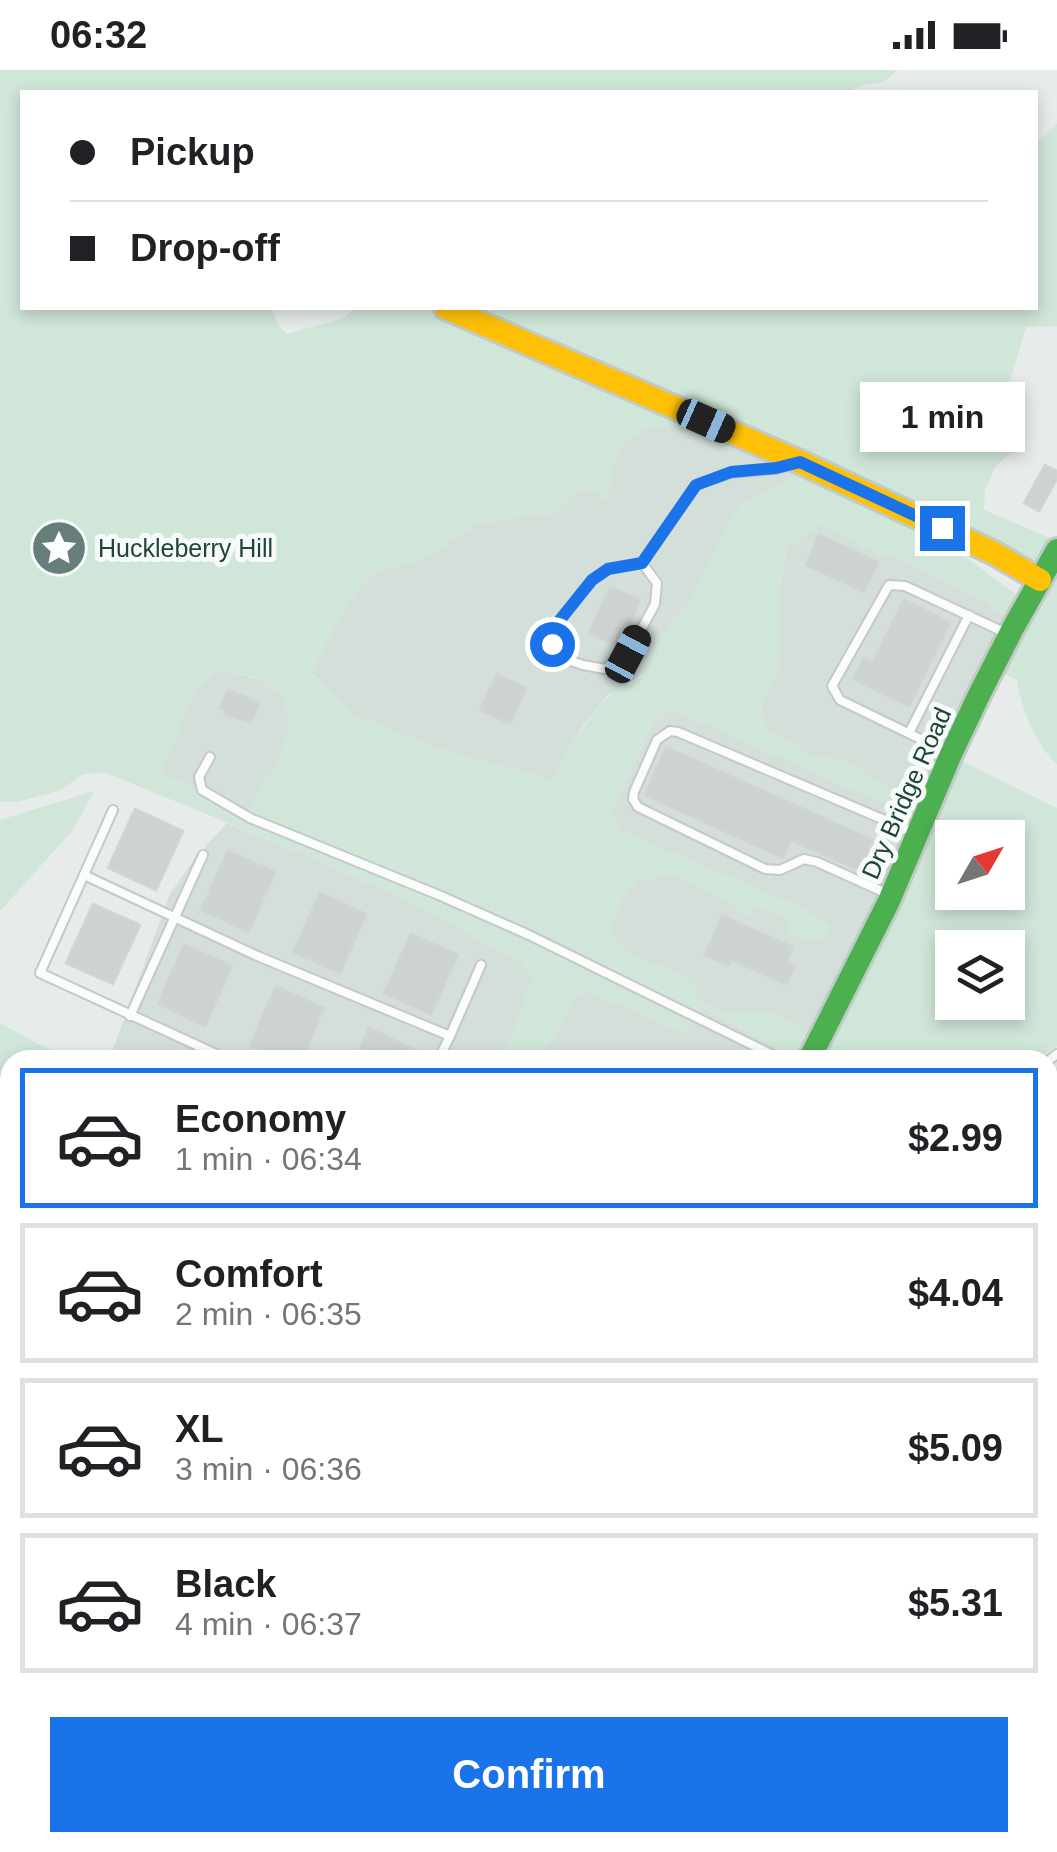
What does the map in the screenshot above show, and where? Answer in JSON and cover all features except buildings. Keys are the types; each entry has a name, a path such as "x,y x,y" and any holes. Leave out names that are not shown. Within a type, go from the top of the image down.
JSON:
{"street":[{"path":"451,310 800,462 994,553 1040,580"},
{"name":"Dry Bridge Road","path":"815,1050 891,896 951,754 1057,550"}],"lane":[{"path":"642,563 657,583 655,604 628,654 605,668 583,666 562,658 552,644 560,620 592,580 608,569 642,563 696,485 731,472 800,462"},
{"path":"951,754 840,700 832,686 889,585 905,586 1010,634"},
{"path":"913,735 968,616"},
{"path":"891,896 804,859 780,870 765,869 638,807 634,792 657,740 670,731 678,732 919,834"},
{"path":"210,757 199,777 202,790 250,818 529,935 763,1050"},
{"path":"113,810 40,974 206,1050"},
{"path":"130,1016 202,855"},
{"path":"84,875 255,955 450,1036"},
{"path":"443,1050 481,965"}],"shaded area":[{"path":"702,418 802,473 741,504 717,544 692,600 657,640 649,671 607,696 584,725 551,780 439,749 354,715 311,673 340,615 374,571 432,555 477,523 559,512 581,488 594,492 611,472 621,445 649,426 678,428"},
{"path":"819,524 983,599 1015,620 930,803 885,787 850,763 809,755 767,728 760,705 778,674 779,591 787,548"},
{"path":"218,669 259,679 282,695 291,726 273,772 249,811 159,774 196,690"},
{"path":"672,709 896,809 914,829 819,1040 775,1013 731,1013 702,1004 695,997 696,986 626,950 610,933 619,903 639,880 676,874 722,900 733,902 746,917 755,907 777,913 791,923 789,934 801,939 800,907 618,830 611,811 654,722"},
{"path":"227,823 326,863 521,961 532,980 506,1050 113,1050 170,894 194,859"},
{"path":"589,991 685,1033 700,1006 781,1050 545,1050 577,996"}],"green space":[{"path":"0,70 897,70 884,82 851,90 20,90 20,310 273,310 287,334 343,318 353,310 1038,310 1038,142 1057,123 1057,326 1026,327 1009,384 1016,436 1013,450 995,467 985,490 984,510 1057,541 1057,764 1031,726 1017,680 993,668 1015,619 891,554 882,557 819,524 787,548 779,591 778,674 760,705 767,728 809,755 850,763 885,787 930,803 954,757 1057,808 1057,1046 1051,1050 781,1050 701,1007 686,1033 589,991 577,996 545,1050 506,1050 532,980 521,961 326,863 106,773 83,774 61,790 17,802 0,802","holes":["702,419 802,473 741,504 717,544 692,600 657,640 649,671 629,685 624,682 602,704 551,780 439,749 354,715 311,674 340,615 374,571 432,555 477,523 559,512 581,488 608,503 611,472 621,446 649,426 678,428","901,509 1036,587 1025,601","218,669 258,678 282,695 291,726 273,772 261,786 250,810 160,775 196,689","671,709 896,809 914,829 819,1039 775,1013 731,1013 703,1004 695,997 696,986 626,950 610,933 619,903 640,880 676,874 722,900 733,902 747,918 755,907 777,913 791,923 788,934 801,939 828,938 831,925 800,907 618,830 611,810 654,722"]},
{"path":"94,791 73,830 0,911 0,820"},
{"path":"0,1023 52,1050 0,1050"}],"traffic: fast":[{"path":"814,1050 889,901 979,695 1057,550"}],"traffic: slow":[{"path":"451,310 800,462 994,553 1040,580"}],"place":[{"name":"Huckleberry Hill","path":"59,548"}],"route":[{"path":"552,644 560,620 592,580 608,569 642,563 696,485 731,472 800,462 942,528"}]}
